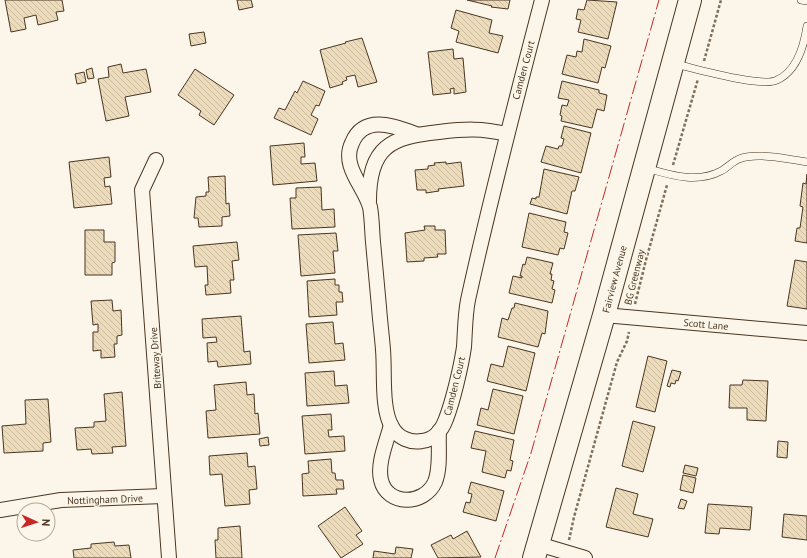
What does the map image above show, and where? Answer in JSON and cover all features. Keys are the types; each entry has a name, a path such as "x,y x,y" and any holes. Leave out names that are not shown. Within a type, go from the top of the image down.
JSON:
{"main road":[{"name":"Fairview Avenue","path":"536,551 604,315 690,0"}],"street":[{"name":"Camden Court","path":"439,431 446,419 463,351 468,303 507,134 542,0"},
{"path":"370,207 350,166 349,150 353,140 363,129 378,124 389,124 416,134"},
{"path":"439,431 428,440 412,441 399,436 391,425 387,412 370,207 370,176 378,156 394,142 416,134 485,129 507,134"},
{"name":"Briteway Drive","path":"156,160 142,190 169,558"},
{"name":"Scott Lane","path":"604,315 807,333"},
{"path":"391,425 381,466 381,481 390,495 398,499 406,500 414,500 422,496 429,491 434,483 438,465 439,431"},
{"name":"Nottingham Drive","path":"0,510 61,500 164,496"},
{"path":"536,551 565,552 585,558"}],"lane":[{"path":"801,0 807,1"},
{"path":"673,63 764,82 776,81 788,74 799,58 805,42 807,26"},
{"path":"644,168 685,178 705,177 720,171 739,159 769,156 807,162"}],"path":[{"name":"BG Greenway","path":"565,552 617,362 627,341 646,260 721,0"}],"building":[{"path":"5,0 62,0 64,11 56,12 58,20 38,25 36,15 24,18 26,29 11,32"},
{"path":"237,0 251,0 253,7 239,10"},
{"path":"467,0 510,0 508,9 491,7 492,6"},
{"path":"587,0 617,2 608,39 578,32 581,20 576,19 578,9 584,10"},
{"path":"456,10 492,20 489,33 503,36 498,53 456,42 459,31 451,28"},
{"path":"204,32 206,43 191,46 189,34"},
{"path":"362,38 377,82 358,87 355,75 346,77 347,80 342,82 343,84 330,88 320,50"},
{"path":"584,39 611,46 605,68 602,67 598,83 562,74 567,55 576,57 577,51 582,52"},
{"path":"453,49 454,59 463,58 466,92 454,94 454,88 450,89 451,93 433,95 428,52"},
{"path":"121,64 123,73 146,69 151,92 125,97 129,116 106,121 98,79 109,77 108,67"},
{"path":"92,68 94,78 88,79 86,70"},
{"path":"195,69 234,95 214,125 199,115 201,111 178,95"},
{"path":"84,72 86,82 77,84 75,74"},
{"path":"303,81 325,91 319,106 316,105 311,115 318,119 311,135 274,118 279,108 285,110 295,91 297,93"},
{"path":"562,81 599,90 599,93 607,95 604,111 597,109 592,128 561,121 562,116 560,115 562,105 567,106 569,100 558,98"},
{"path":"564,126 591,133 581,173 541,162 546,146 558,149 559,146 562,146 564,139 561,138"},
{"path":"304,143 305,157 301,157 301,164 315,163 317,181 273,185 270,146"},
{"path":"109,157 111,177 104,178 105,187 110,186 112,204 74,208 69,162"},
{"path":"446,162 446,164 461,162 464,186 438,189 439,191 426,193 426,190 417,190 415,170 428,169 428,166 435,165 434,163"},
{"path":"544,169 579,177 575,191 572,191 567,214 530,204 532,198 536,199 536,197 539,197"},
{"path":"807,174 807,243 795,241 797,228 800,228 803,207 800,206 803,183 806,184"},
{"path":"225,176 226,204 229,203 230,216 222,217 222,226 199,227 198,218 194,218 196,197 206,196 206,192 209,192 208,177"},
{"path":"321,187 322,210 334,209 335,227 292,229 290,198 296,198 296,188"},
{"path":"529,213 566,222 564,232 568,233 564,249 560,248 558,255 522,247"},
{"path":"424,226 435,226 435,230 445,230 446,254 437,254 438,257 424,258 424,261 407,262 405,233 425,230"},
{"path":"85,230 104,230 104,242 115,242 115,262 112,263 112,275 85,275"},
{"path":"336,233 338,251 333,251 335,273 301,276 298,235"},
{"path":"237,242 239,260 232,261 234,280 230,280 231,293 206,295 205,285 208,285 207,266 195,267 193,246"},
{"path":"527,257 553,263 550,274 552,274 551,280 554,281 552,289 555,290 552,303 509,293 513,276 522,278 522,276 520,276 523,264 525,265"},
{"path":"795,260 807,262 807,309 787,306"},
{"path":"335,279 335,285 339,285 339,292 342,292 343,302 336,302 337,315 309,317 307,281"},
{"path":"112,300 113,311 121,310 122,335 117,336 117,344 114,344 115,357 101,358 101,350 93,351 93,332 98,332 98,324 93,325 91,301"},
{"path":"515,303 548,311 545,334 542,333 538,347 498,337 502,318 508,320"},
{"path":"241,316 244,352 250,351 251,364 218,367 217,361 208,362 207,343 217,342 216,337 203,338 202,319"},
{"path":"333,322 335,344 343,343 345,360 309,363 306,324"},
{"path":"508,346 535,353 526,391 487,381 491,364 503,367"},
{"path":"648,356 667,361 655,412 636,407"},
{"path":"672,370 681,372 678,381 676,380 675,384 671,383 670,387 667,386"},
{"path":"334,371 335,386 347,385 349,403 307,406 305,373"},
{"path":"743,380 768,381 766,421 747,420 747,408 729,408 730,385 742,385"},
{"path":"246,382 247,395 254,394 255,414 258,413 260,434 208,438 206,411 216,410 214,385"},
{"path":"493,389 523,396 514,434 477,425 481,408 488,410"},
{"path":"122,392 126,446 112,447 113,453 92,454 91,449 77,450 75,428 94,427 94,422 106,421 104,394"},
{"path":"48,399 51,442 43,443 43,451 4,453 2,426 26,424 25,400"},
{"path":"331,414 332,430 328,430 329,437 344,436 345,451 305,454 302,416"},
{"path":"633,421 655,427 643,472 622,466"},
{"path":"475,431 514,440 510,460 513,461 511,471 507,470 505,478 482,472 486,451 471,448"},
{"path":"268,437 269,445 260,446 259,439"},
{"path":"778,441 788,442 787,458 777,457"},
{"path":"247,453 248,467 255,466 257,489 249,490 250,504 225,506 222,474 210,475 209,456"},
{"path":"331,459 332,473 335,473 336,480 343,480 344,489 336,489 337,494 303,496 302,474 309,473 308,461"},
{"path":"685,465 698,468 696,476 683,473"},
{"path":"683,475 696,478 693,493 680,490"},
{"path":"471,482 504,491 496,521 463,512 466,502 470,503 472,494 468,493"},
{"path":"616,488 638,494 633,514 653,519 648,537 606,527"},
{"path":"681,499 687,501 684,509 678,508"},
{"path":"708,504 752,507 750,530 720,528 719,534 705,533"},
{"path":"345,507 362,531 356,535 363,544 341,558 318,526"},
{"path":"784,514 807,516 807,540 782,537"},
{"path":"240,526 242,558 216,558 215,540 218,540 218,528"},
{"path":"467,531 481,557 438,558 431,545 451,535 453,539"},
{"path":"114,542 115,546 129,545 131,558 74,558 73,550 91,548 91,544"},
{"path":"396,547 413,549 411,558 373,558 374,551 395,554"}],"power":[{"path":"495,558 531,453 659,0"}]}
